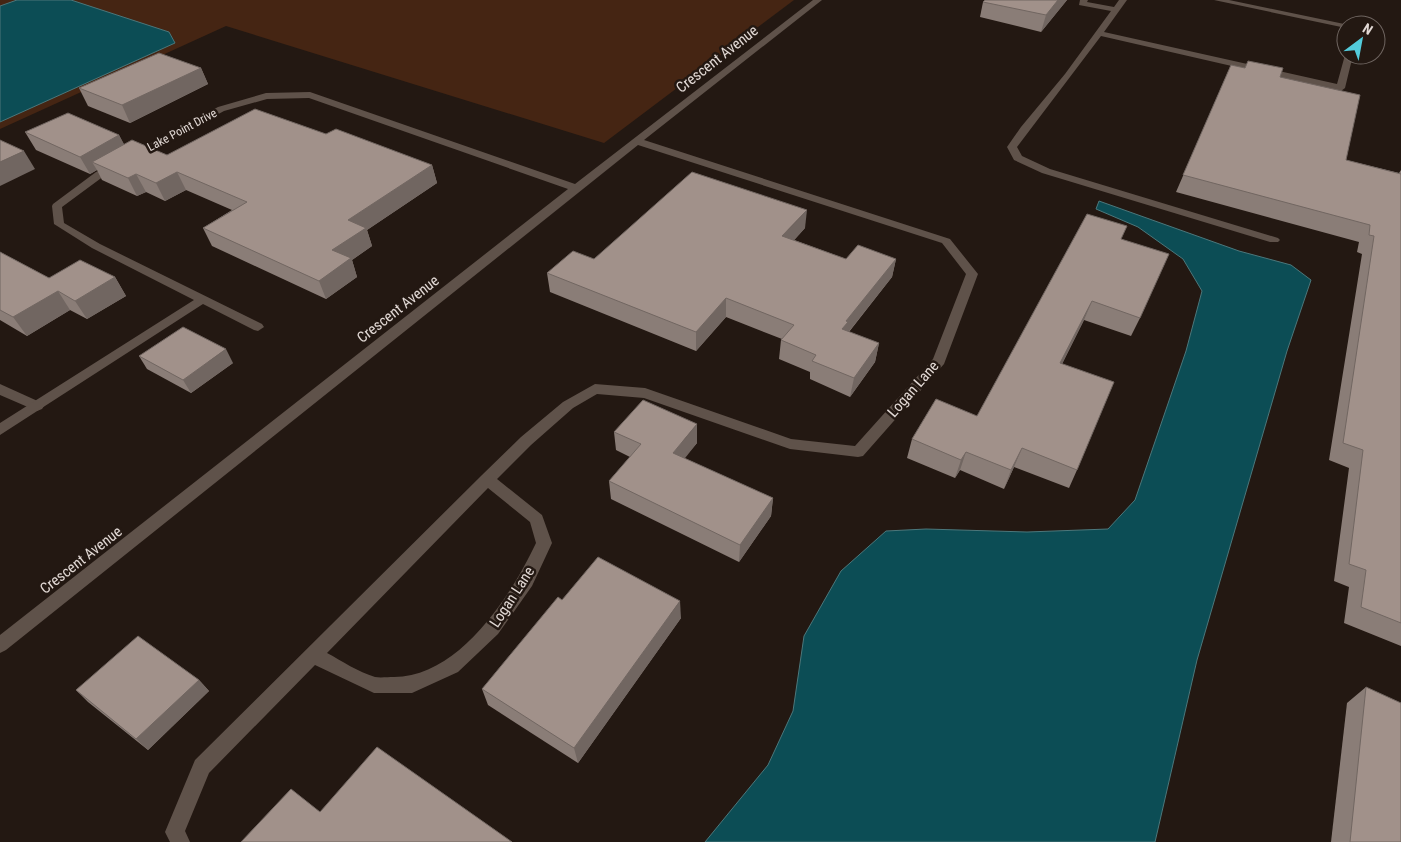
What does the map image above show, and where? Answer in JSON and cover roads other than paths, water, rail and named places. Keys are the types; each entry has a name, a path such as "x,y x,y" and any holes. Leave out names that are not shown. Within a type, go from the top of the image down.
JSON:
{"street":[{"name":"Crescent Avenue","path":"0,645 576,188 818,0"},
{"path":"1084,0 1082,3 1115,10"},
{"path":"1122,0 1068,76 1012,147 1018,158 1046,171 1274,240"},
{"path":"1218,0 1336,24"},
{"path":"1099,34 1341,88 1347,65"},
{"name":"Lake Point Drive","path":"258,327 96,246 59,224 57,206 100,174 221,109 266,96 310,95 576,188"},
{"name":"Logan Lane","path":"180,842 175,832 202,768 526,441 568,405 595,389 645,393 790,444 858,452 939,361 972,274 946,241 637,141"},
{"path":"0,430 202,299"},
{"path":"0,389 37,406"},
{"name":"Logan Lane","path":"313,655 374,685 412,685 452,666 492,629 526,581 544,543 537,519 487,480"}],"water":[{"path":"17,0 71,0 169,32 175,43 0,122 0,6"},
{"path":"1099,201 1239,251 1291,265 1311,280 1287,351 1197,660 1155,842 705,842 768,765 793,711 804,636 841,571 886,531 926,529 1027,532 1108,529 1135,500 1186,351 1202,291 1183,259 1138,227 1096,209"}]}
